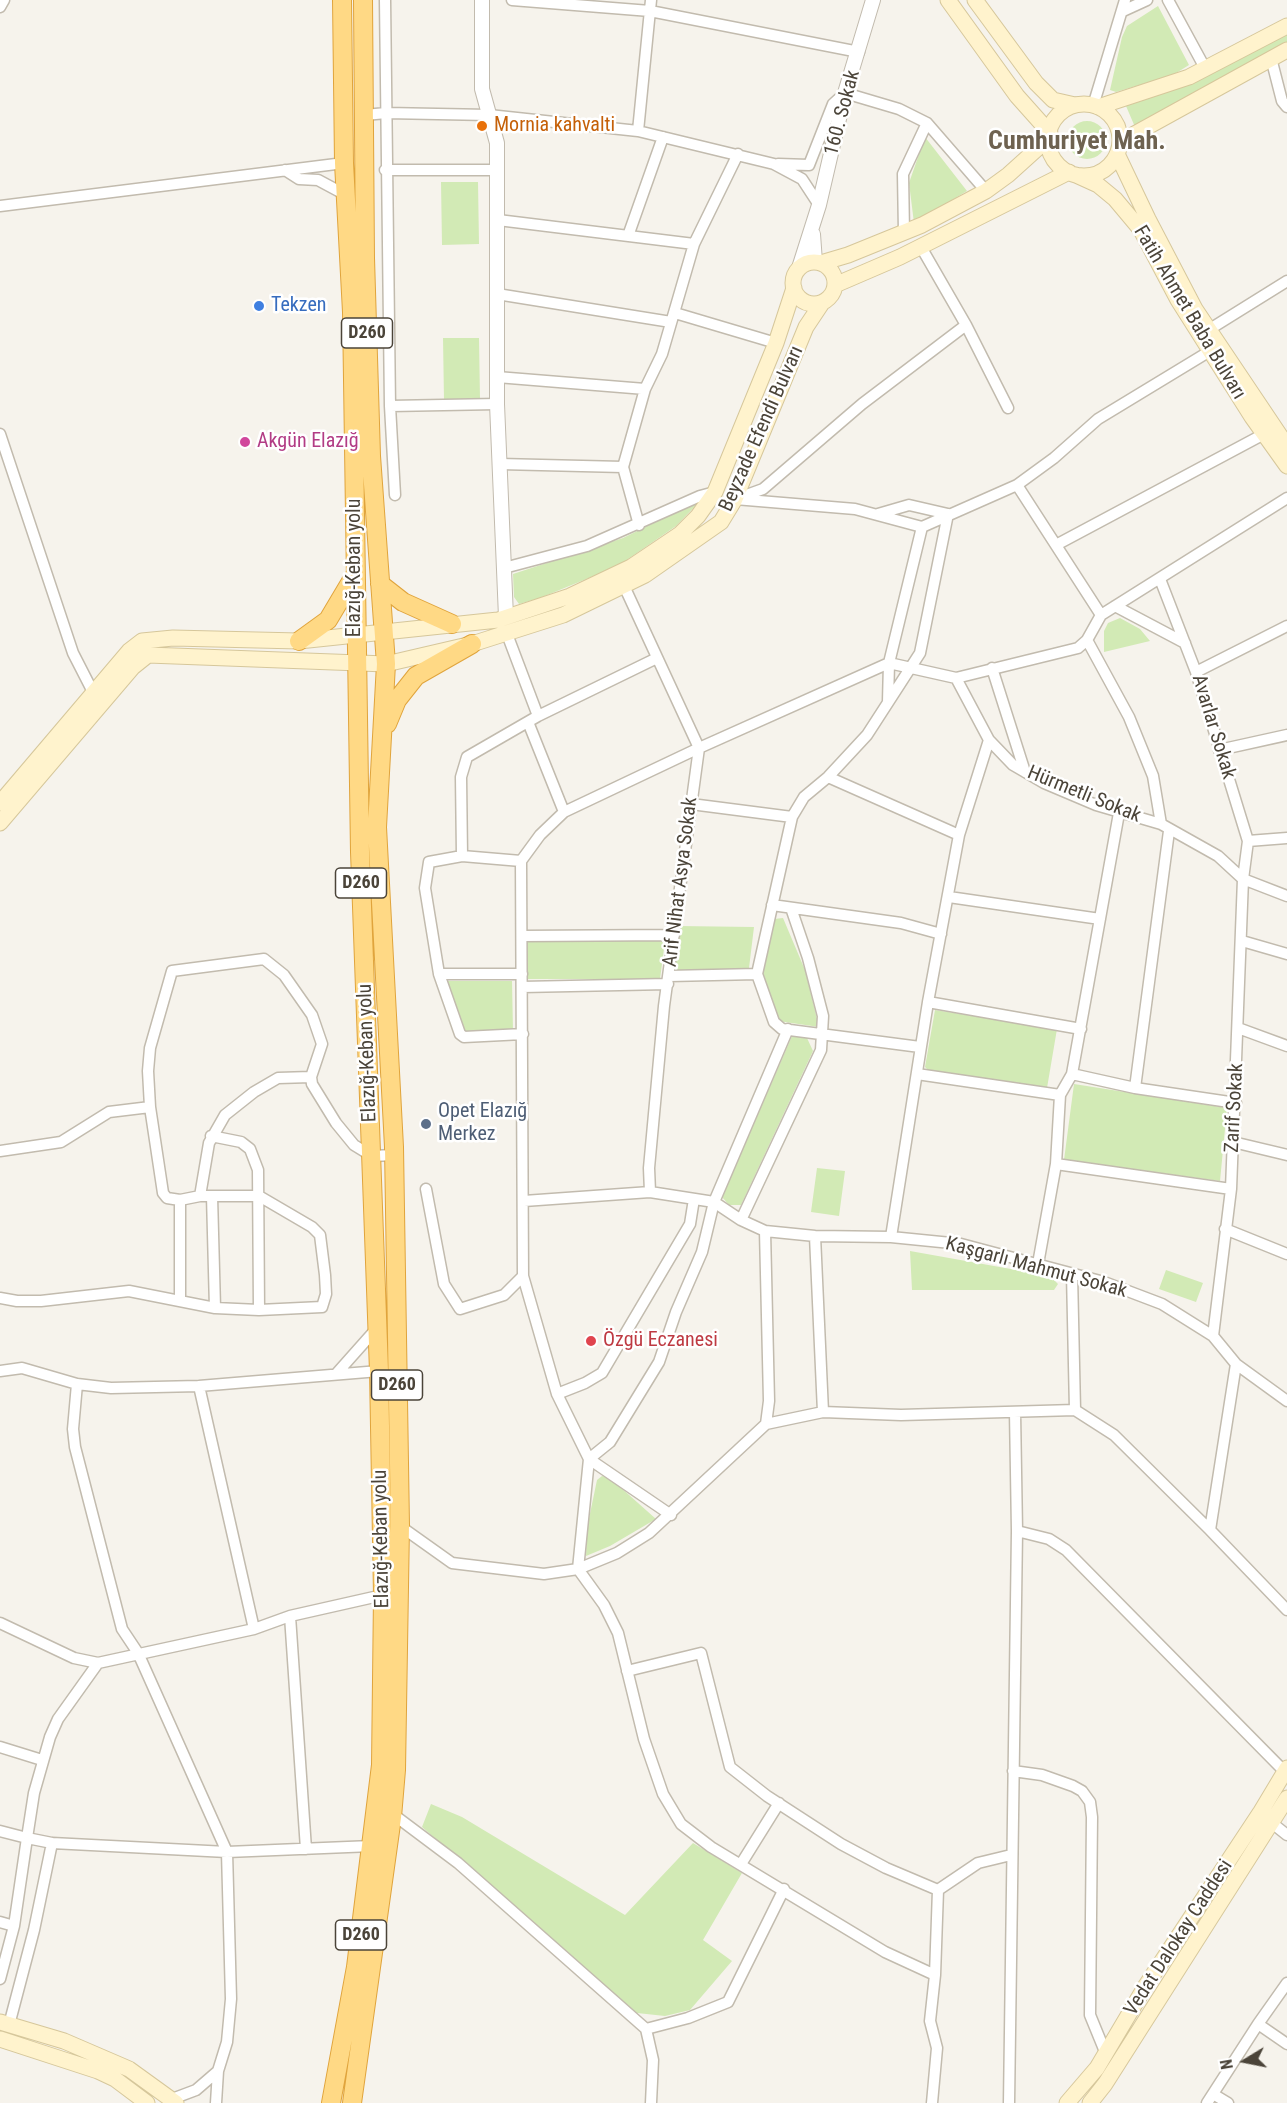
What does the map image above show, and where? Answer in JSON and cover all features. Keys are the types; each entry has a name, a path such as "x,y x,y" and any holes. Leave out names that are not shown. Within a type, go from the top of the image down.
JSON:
{"highway":[{"name":"Elazığ-Keban yolu","path":"331,2103 357,1967 381,1765 383,1595 372,1156 355,663 352,312 344,163 342,0"},
{"name":"Elazığ-Keban yolu","path":"352,2103 392,1817 396,1770 400,1526 394,1155 377,827 386,664 371,456 364,258 363,0"},
{"path":"299,641 323,626 335,611 355,574"},
{"path":"380,584 403,602 452,624"},
{"path":"382,737 397,700 416,676 472,644"}],"main road":[{"path":"948,0 1017,96 1049,135 1050,150 1056,161 1072,173 1088,176 1110,165 1119,148 1287,50"},
{"path":"975,0 1036,84 1053,100 1076,105 1096,106 1161,87 1205,68 1287,26"},
{"path":"818,262 832,272 835,285 831,296 822,303 808,303 796,294 794,288 794,277 799,268 904,232 986,191 1008,175 1049,135 1057,117 1076,105"},
{"path":"1096,106 1115,121 1119,148"},
{"name":"Fatih Ahmet Baba Bulvarı","path":"1119,148 1148,219 1196,309 1287,446"},
{"path":"835,285 921,247 1072,173"},
{"name":"Fatih Ahmet Baba Bulvarı","path":"1072,173 1098,185 1115,199 1142,230 1178,300 1287,466"},
{"name":"Beyzade Efendi Bulvarı","path":"0,804 129,651 142,641 173,638 299,641 506,617 570,596 631,567 680,534 698,516 715,492 776,343 794,288"},
{"name":"Beyzade Efendi Bulvarı","path":"0,823 133,667 147,656 386,664 507,634 563,615 625,588 720,522 735,499 806,327 822,303"},
{"name":"Vedat Dalokay Caddesi","path":"1067,2103 1106,2054 1145,1987 1260,1814 1286,1770"},
{"path":"1090,2103 1111,2075 1287,1798"},
{"path":"4,2024 64,2041 129,2069 174,2101"},
{"path":"0,2039 98,2071 115,2079 147,2103"}],"street":[{"path":"0,7 4,0"},
{"path":"384,0 390,406 395,495"},
{"path":"482,0 482,89 497,143 497,404 506,617"},
{"path":"512,0 650,5 859,52"},
{"name":"160. Sokak","path":"799,268 819,205 846,93 873,0"},
{"path":"1096,106 1124,6 1147,0"},
{"path":"1168,0 1205,68"},
{"path":"638,131 650,5"},
{"path":"1271,58 1286,106"},
{"path":"774,164 809,165 833,104 846,93 899,109 927,123 986,191"},
{"path":"365,115 386,113 489,115 638,131 774,164 802,179 819,205"},
{"path":"904,232 903,174 927,123"},
{"path":"628,236 663,137"},
{"path":"639,525 623,467 645,389 662,354 694,244 738,154"},
{"path":"0,206 344,163"},
{"path":"285,170 299,179 318,180 346,195"},
{"path":"386,170 497,170"},
{"path":"498,220 694,244"},
{"name":"160. Sokak","path":"813,225 818,262"},
{"path":"921,247 966,325 1008,408"},
{"path":"1210,329 1287,281"},
{"path":"497,294 673,318 776,343"},
{"path":"735,499 763,489 862,404 966,325"},
{"path":"735,499 855,509 922,527 1017,485 1054,458 1098,419 1210,351"},
{"path":"497,377 645,389"},
{"path":"390,406 497,404"},
{"path":"0,434 73,653 94,693"},
{"path":"1056,545 1264,434"},
{"path":"500,464 623,467"},
{"path":"1017,485 1101,615"},
{"path":"763,489 766,502"},
{"path":"504,568 587,546 639,525 700,496 715,492"},
{"path":"671,1515 589,1459 557,1395 524,1276 521,861 540,835 564,812 699,748 889,663 956,678 1078,648 1087,640 1101,615 1287,498"},
{"path":"877,514 909,506 948,514"},
{"path":"920,1047 782,1029 774,1022 757,974 792,817 804,797 828,777 867,735 920,653 948,514"},
{"path":"888,702 889,663 922,527"},
{"name":"Avarlar Sokak","path":"1160,579 1196,672 1248,841 1243,879"},
{"path":"625,588 699,748"},
{"path":"1115,606 1185,643"},
{"path":"1196,672 1287,626"},
{"path":"507,634 538,716"},
{"path":"1087,640 1129,717 1153,776 1165,828 1135,1088"},
{"path":"462,856 463,766 467,757 538,716 657,658"},
{"path":"992,668 1025,772"},
{"name":"Hürmetli Sokak","path":"956,678 989,741 1013,765 1119,813 1165,828 1218,856 1243,879 1287,896"},
{"path":"528,722 564,812"},
{"path":"1219,750 1287,735"},
{"path":"891,1237 920,1047 959,835 989,741"},
{"name":"Arif Nihat Asya Sokak","path":"650,1192 649,1168 669,980 699,748"},
{"path":"828,777 959,835"},
{"path":"691,804 792,817"},
{"path":"1038,1264 1056,1164 1060,1095 1072,1074 1119,813"},
{"path":"1248,841 1287,838"},
{"path":"521,861 462,856 432,860 426,866 425,888 439,974 460,1034 464,1037 523,1034"},
{"name":"Zarif Sokak","path":"1214,1336 1231,1189 1243,879"},
{"path":"949,897 1100,919"},
{"path":"772,905 901,923 941,934"},
{"path":"741,1220 821,1050 823,1016 808,958 790,908"},
{"path":"522,936 674,935"},
{"path":"1242,941 1287,954"},
{"path":"0,1298 41,1301 129,1291 215,1308 259,1310 322,1307 326,1294 320,1235 312,1227 259,1196 200,1196 180,1200 167,1198 163,1193 150,1107 148,1071 150,1048 172,971 264,959 274,965 312,1015 319,1031 322,1044 311,1077 315,1090 344,1135 354,1145 372,1156 394,1155"},
{"path":"439,974 522,974"},
{"path":"522,987 757,974"},
{"path":"928,1002 1081,1029"},
{"path":"1238,1028 1287,1046"},
{"path":"788,1029 714,1202 702,1252 676,1312 659,1362 610,1442 589,1459 578,1569 604,1605 618,1633 644,1739 663,1794 681,1824 711,1847 885,1952 935,1975"},
{"path":"917,1074 1060,1095"},
{"path":"1072,1074 1135,1088 1236,1103"},
{"path":"200,1196 205,1158 212,1137 225,1115 263,1086 285,1077 311,1077"},
{"path":"0,1151 61,1142 109,1112 150,1107"},
{"path":"212,1137 241,1142 250,1149 258,1170 259,1310"},
{"path":"1233,1142 1287,1155"},
{"path":"1056,1164 1231,1189"},
{"path":"426,1189 444,1284 460,1309 504,1295 524,1276"},
{"name":"Kaşgarlı Mahmut Sokak","path":"524,1201 650,1192 714,1202 741,1220 765,1231 815,1236 891,1237 962,1244 1104,1282 1162,1304 1214,1336 1236,1364 1287,1401"},
{"path":"212,1196 215,1308"},
{"path":"557,1395 602,1373 690,1224 694,1199"},
{"path":"180,1200 180,1300"},
{"path":"1225,1229 1287,1254"},
{"path":"765,1231 769,1401 766,1424"},
{"path":"815,1236 823,1412"},
{"path":"1072,1274 1075,1410"},
{"path":"337,1373 377,1328"},
{"path":"1210,1530 1236,1364"},
{"path":"0,1371 22,1368 77,1384 111,1388 199,1386 378,1371"},
{"path":"77,1384 73,1429 80,1471 122,1629 138,1653 227,1852 231,1999 227,2042 219,2071 216,2103"},
{"path":"199,1386 254,1629"},
{"path":"400,1526 452,1563 544,1574 578,1569 617,1553 649,1533 671,1515 747,1438 766,1424 823,1412 901,1415 1075,1410 1114,1435 1287,1610"},
{"path":"1009,2103 1017,1531 1015,1412"},
{"path":"1017,1531 1049,1539 1066,1550 1286,1770"},
{"path":"0,1623 74,1658 98,1663 254,1629 290,1616 383,1595"},
{"path":"290,1616 306,1849"},
{"path":"627,1671 701,1653 730,1767 779,1803 852,1850 886,1868 938,1890"},
{"path":"0,1979 14,1926 27,1838 42,1760 58,1719 98,1663"},
{"path":"0,1747 42,1760"},
{"path":"1013,1771 1041,1775 1074,1786 1082,1791 1090,1802 1092,1817 1090,2015 1106,2054"},
{"path":"741,1864 779,1803"},
{"path":"392,1817 398,1818 458,1863 646,2029 652,2060 651,2103"},
{"path":"1272,1823 1287,1835"},
{"path":"0,1831 52,1843 227,1852 372,1846"},
{"path":"4,2024 34,1930 52,1843"},
{"path":"938,1890 978,1863 1011,1855"},
{"path":"646,2029 688,2018 728,2002 784,1889"},
{"path":"932,2103 938,2048 930,2021 935,1975 938,1890"},
{"path":"0,1922 14,1926"},
{"path":"1228,2103 1210,2098 1287,1983"},
{"path":"1258,2024 1287,2044"},
{"path":"174,2101 196,2090 219,2071"}],"green space":[{"path":"1158,6 1189,65 1173,75 1116,92 1110,90 1122,37 1127,26"},
{"path":"1287,32 1287,43 1135,127 1126,106"},
{"path":"1087,121 1101,126 1106,140 1101,154 1087,159 1073,154 1068,140 1073,126"},
{"path":"925,137 967,191 914,223 909,183"},
{"path":"441,182 478,182 479,244 442,245"},
{"path":"443,338 479,338 480,399 444,400"},
{"path":"702,499 676,526 618,566 540,598 519,604 514,597 513,574 623,538"},
{"path":"1120,618 1140,629 1150,641 1104,652 1104,631 1108,623"},
{"path":"783,918 805,970 819,1027 778,1021 762,970 774,919"},
{"path":"678,926 754,927 749,968 681,972 674,970"},
{"path":"526,941 665,941 660,979 526,979"},
{"path":"444,981 512,981 513,1031 462,1033"},
{"path":"935,1010 1057,1029 1047,1088 929,1071 925,1067"},
{"path":"792,1036 807,1038 813,1051 741,1205 729,1205 722,1197"},
{"path":"1074,1084 1227,1108 1220,1181 1064,1160"},
{"path":"817,1168 845,1171 839,1216 811,1212"},
{"path":"910,1251 1050,1276 1058,1284 1054,1290 912,1290"},
{"path":"1166,1270 1203,1283 1196,1302 1159,1289"},
{"path":"602,1476 610,1478 656,1519 610,1546 586,1556 587,1528 597,1480"},
{"path":"431,1804 462,1817 625,1915 693,1843 742,1873 703,1940 732,1961 690,2010 665,2016 637,2013 422,1827"}],"place":[{"name":"Mornia kahvalti","path":"482,126"},
{"name":"Tekzen","path":"259,306"},
{"name":"Akgün Elazığ","path":"245,442"},
{"name":"Opet Elazığ Merkez","path":"426,1124"},
{"name":"Özgü Eczanesi","path":"591,1341"}],"district":[{"name":"Cumhuriyet Mah.","path":"1077,142"}]}
